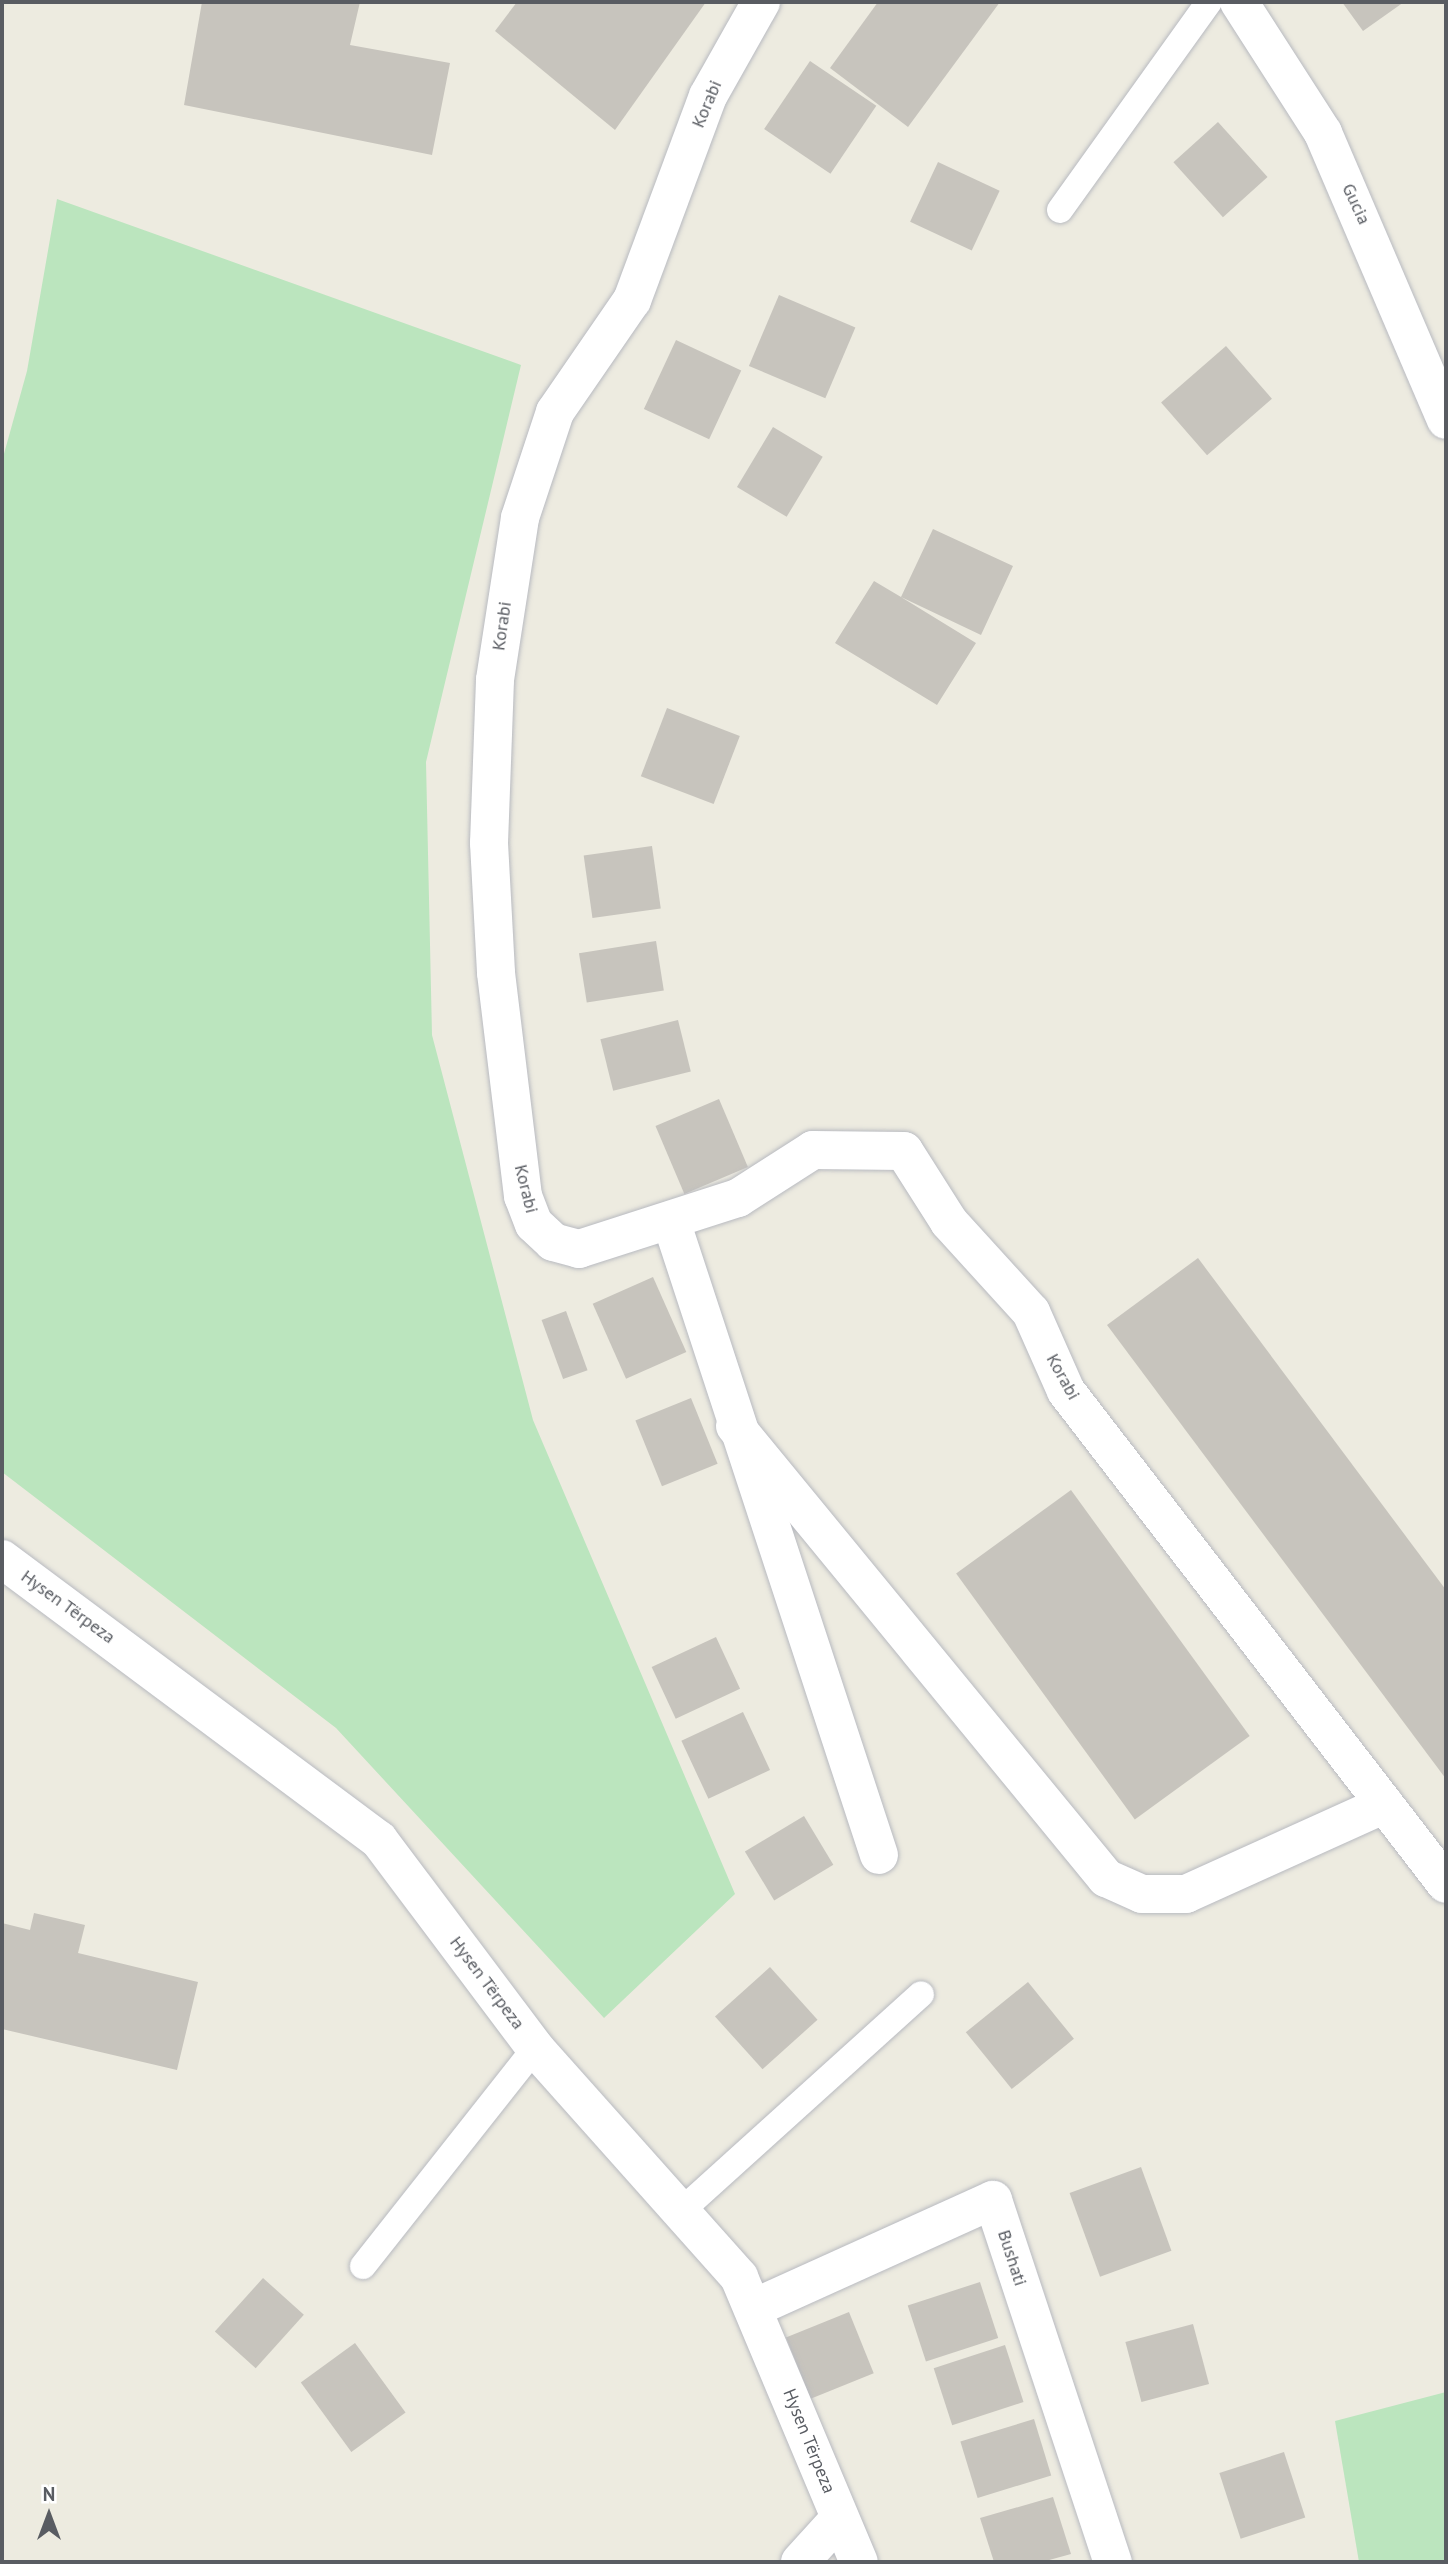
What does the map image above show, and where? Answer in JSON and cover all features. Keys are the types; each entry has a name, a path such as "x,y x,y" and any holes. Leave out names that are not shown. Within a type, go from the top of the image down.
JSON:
{"street":[{"name":"Korabi","path":"761,2 708,96 638,288 555,412 533,467 495,680 489,843 496,973 523,1196 534,1224 553,1242 579,1249 672,1224 738,1198 813,1150 904,1151 949,1222 1031,1312 1066,1391 1385,1804"},
{"name":"Gucia","path":"1239,2 1323,133 1446,420"},
{"path":"672,1224 735,1426 878,1855"},
{"path":"735,1426 1106,1878 1142,1894 1186,1894 1385,1804 1446,1884"},
{"name":"Hysen Tërpeza","path":"2,1559 379,1840 535,2048 679,2213 739,2277 756,2307 859,2562"},
{"name":"Bushati","path":"756,2307 993,2200 1113,2562"},
{"path":"800,2562 840,2518"}],"lane":[{"path":"1060,211 1209,2"},
{"path":"679,2213 921,1994"},
{"path":"363,2266 535,2048"}],"green space":[{"path":"57,199 521,365 426,762 432,1035 533,1420 735,1894 604,2018 336,1728 2,1472 2,461 27,371"},
{"path":"1446,2392 1446,2562 1359,2562 1335,2421"}],"building":[{"path":"202,2 360,2 350,45 450,63 432,155 184,105"},
{"path":"517,2 706,2 615,130 495,31"},
{"path":"878,2 1000,2 908,127 830,68"},
{"path":"1342,2 1404,2 1363,31"},
{"path":"810,61 876,106 830,174 764,129"},
{"path":"1218,122 1268,177 1223,217 1173,162"},
{"path":"938,162 1000,191 972,251 910,222"},
{"path":"779,295 855,327 825,398 749,366"},
{"path":"676,340 741,370 709,439 644,409"},
{"path":"1226,346 1272,399 1207,455 1161,402"},
{"path":"773,427 823,457 787,517 737,487"},
{"path":"933,529 1013,566 981,635 901,597"},
{"path":"874,581 976,643 937,705 835,643"},
{"path":"667,708 740,736 714,804 641,776"},
{"path":"652,846 661,908 592,918 584,856"},
{"path":"656,941 664,990 587,1003 579,953"},
{"path":"678,1020 691,1071 613,1091 600,1039"},
{"path":"719,1099 748,1167 684,1194 655,1126"},
{"path":"1198,1258 1446,1590 1446,1779 1107,1325"},
{"path":"653,1277 686,1352 626,1379 593,1304"},
{"path":"566,1311 588,1370 563,1379 542,1320"},
{"path":"691,1398 718,1464 662,1486 635,1420"},
{"path":"1071,1490 1250,1736 1135,1819 956,1573"},
{"path":"716,1637 740,1689 676,1719 652,1667"},
{"path":"743,1712 770,1770 708,1799 681,1741"},
{"path":"804,1816 833,1865 774,1900 745,1852"},
{"path":"34,1913 85,1925 78,1953 198,1982 177,2070 2,2029 2,1923 30,1930"},
{"path":"770,1967 818,2020 763,2069 715,2017"},
{"path":"1028,1982 1074,2039 1012,2089 966,2032"},
{"path":"1141,2167 1171,2251 1100,2277 1070,2193"},
{"path":"263,2278 304,2315 256,2368 215,2332"},
{"path":"980,2282 998,2338 926,2362 908,2305"},
{"path":"849,2312 874,2373 811,2399 786,2337"},
{"path":"1193,2324 1209,2384 1141,2402 1125,2342"},
{"path":"355,2343 406,2413 351,2452 301,2382"},
{"path":"1005,2345 1024,2402 952,2425 934,2368"},
{"path":"1034,2419 1051,2475 978,2498 960,2442"},
{"path":"1284,2452 1305,2518 1241,2539 1219,2473"},
{"path":"1053,2497 1071,2554 1042,2562 994,2562 980,2518"}]}
